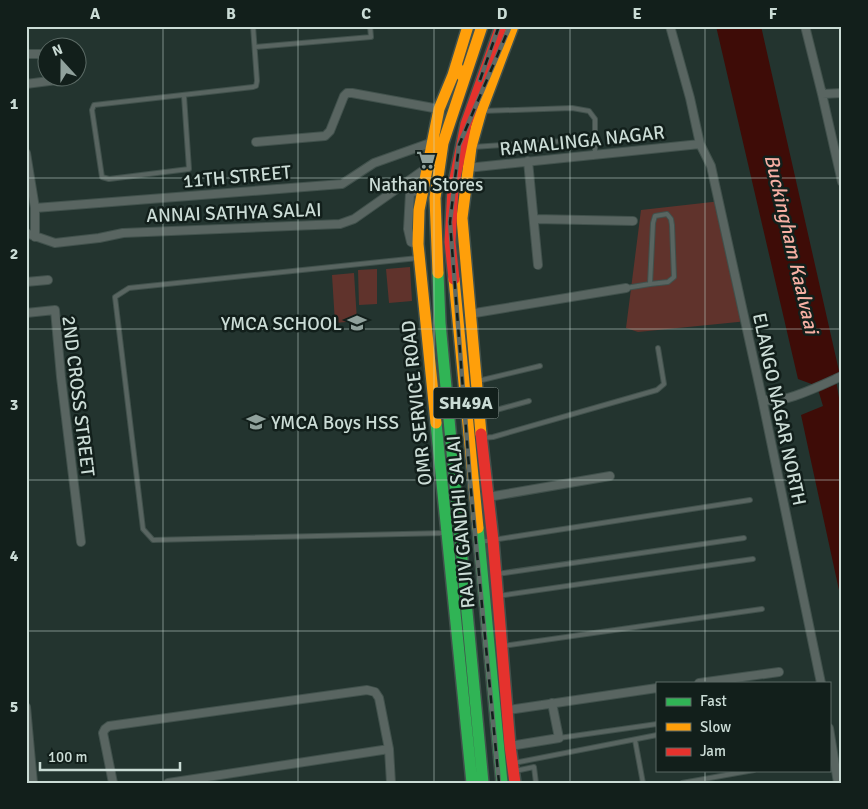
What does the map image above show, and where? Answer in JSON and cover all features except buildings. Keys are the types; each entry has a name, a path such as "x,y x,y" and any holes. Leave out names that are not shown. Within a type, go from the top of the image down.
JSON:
{"main road":[{"name":"OMR SERVICE ROAD","path":"468,26 456,65 439,109 419,210 418,258 448,533 474,744"},
{"name":"RAJIV GANDHI SALAI","path":"482,26 443,143 435,198 440,323 455,481 474,744 476,764 482,783"},
{"name":"RAJIV GANDHI SALAI","path":"501,26 466,124 462,167 453,188 450,242 502,783"},
{"path":"513,26 481,112 470,151 462,167 462,218 478,412 493,540 510,746 514,773"},
{"path":"456,65 464,79"},
{"path":"455,481 473,480"},
{"path":"474,744 498,740"},
{"path":"472,783 476,764 500,762"}],"street":[{"name":"ELANGO NAGAR NORTH","path":"670,26 690,98 700,144 708,159 714,180 762,398 821,682"},
{"path":"805,26 842,182"},
{"path":"256,142 325,136 330,131 344,96 347,93 439,109"},
{"path":"822,94 842,93"},
{"name":"11TH STREET","path":"35,208 342,184 374,164 433,142"},
{"name":"RAMALINGA NAGAR","path":"462,167 700,144"},
{"path":"26,153 28,187 35,208 35,237"},
{"path":"528,161 538,265"},
{"name":"ANNAI SATHYA SALAI","path":"26,233 55,243 123,233 340,224 354,219 428,167"},
{"path":"534,219 633,221"},
{"path":"26,282 48,280"},
{"path":"469,314 626,288"},
{"name":"2ND CROSS STREET","path":"26,313 55,310 80,542"},
{"path":"762,398 770,401 788,398 842,376"},
{"path":"488,496 610,476"},
{"path":"706,682 779,672"},
{"path":"508,710 656,688"},
{"path":"113,783 104,733 104,729 109,726 367,690 375,692 379,698 389,749 391,783"},
{"path":"510,746 559,738 552,703"},
{"path":"26,707 33,783"},
{"path":"830,734 838,783"},
{"path":"168,783 389,749"}],"lane":[{"path":"184,96 189,169 109,179 102,177 92,110 94,105 184,96 256,86 253,26"},
{"path":"255,47 371,37 370,26"},
{"path":"481,112 582,108 588,111 595,119 596,154"},
{"path":"470,151 595,139"},
{"path":"626,288 668,282 674,277 672,225 671,219 667,214 655,216 653,223 650,284"},
{"path":"418,258 129,288 114,297 143,528 153,540 448,533"},
{"path":"481,438 494,438 656,390 664,384 658,348"},
{"path":"476,381 540,366"},
{"path":"478,412 489,412 529,401"},
{"path":"479,542 750,500"},
{"path":"495,574 744,538"},
{"path":"498,596 753,559"},
{"path":"503,646 762,609"},
{"path":"559,738 656,724"},
{"path":"514,773 533,759 656,735"},
{"path":"635,740 643,783"},
{"path":"533,759 536,783"},
{"path":"514,773 534,768"},
{"path":"682,783 743,772"}],"shaded area":[{"path":"721,201 748,321 638,332 626,328 641,210"},
{"path":"410,267 412,301 389,303 386,269"},
{"path":"377,269 377,304 359,305 358,270"},
{"path":"354,273 357,321 335,323 332,275"}],"water":[{"name":"Buckingham Kaalvaai","path":"716,26 761,26 839,371 836,380 839,398 842,397 842,604 801,415 823,406 817,386 798,379"}],"railway":[{"path":"480,80 499,26"},
{"path":"499,783 470,480 450,222 459,145 510,26"}],"traffic: fast":[{"path":"438,273 440,323 483,783"},
{"path":"436,423 472,783"},
{"path":"478,528 502,783"}],"traffic: slow":[{"path":"436,423 418,244 419,210 439,109 453,75 468,26"},
{"path":"438,273 435,198 443,143 482,26"},
{"path":"481,434 462,218 471,147 481,111 513,26"},
{"path":"456,65 464,79"},
{"path":"454,279 478,528"}],"traffic: jam":[{"path":"454,279 450,242 453,188 466,124 501,26"},
{"path":"481,434 493,540 510,746 515,783"}],"place":[{"name":"Nathan Stores","path":"426,160"},
{"name":"YMCA SCHOOL","path":"357,323"},
{"name":"YMCA Boys HSS","path":"256,422"}]}
